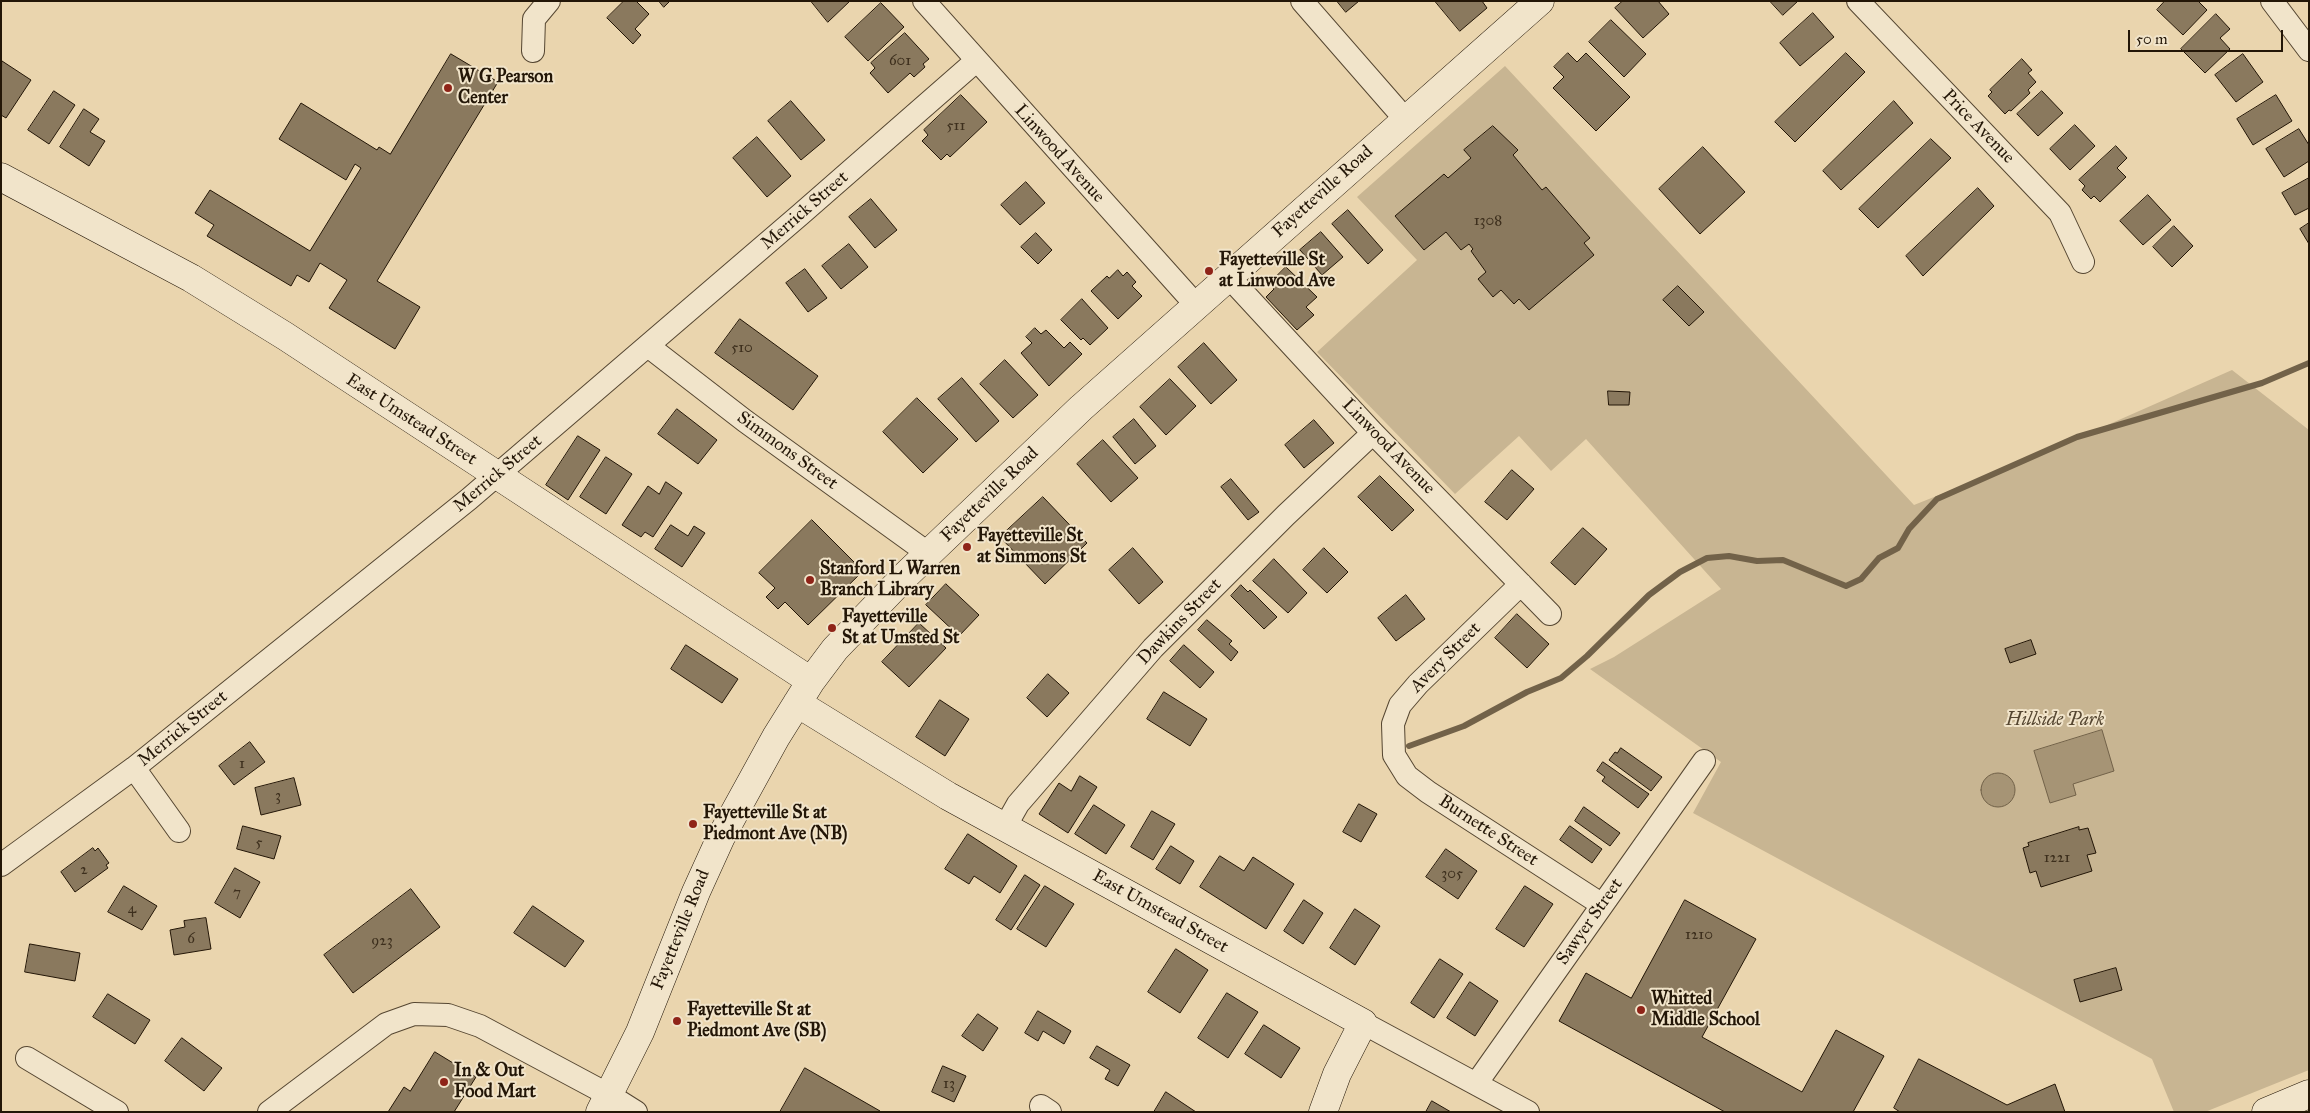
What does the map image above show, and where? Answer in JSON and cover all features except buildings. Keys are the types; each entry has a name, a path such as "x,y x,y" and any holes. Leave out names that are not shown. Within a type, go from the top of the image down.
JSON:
{"street":[{"path":"533,51 534,19 549,1"},
{"name":"Linwood Avenue","path":"924,1 1196,305"},
{"path":"1302,1 1405,119"},
{"name":"Fayetteville Road","path":"604,1103 640,1032 696,892 721,837 804,692 827,658 848,633 1081,408 1540,1"},
{"name":"Price Avenue","path":"1858,1 2060,213 2083,262"},
{"path":"2272,1 2309,50"},
{"name":"Merrick Street","path":"1,865 134,768 496,476 976,61"},
{"name":"East Umstead Street","path":"1,177 191,278 285,336 496,476 804,692 895,765 1476,1084 1495,1104 1528,1112"},
{"name":"Linwood Avenue","path":"1228,276 1373,433 1550,614"},
{"name":"Simmons Street","path":"648,346 745,421 929,554"},
{"name":"Dawkins Street","path":"1005,827 1018,804 1153,648 1280,521 1373,433"},
{"name":"Avery Street","path":"1392,743 1394,724 1400,705 1418,684 1521,584"},
{"name":"Burnette Street","path":"1392,743 1397,763 1407,776 1428,792 1601,904"},
{"name":"Sawyer Street","path":"1476,1084 1601,904 1704,761"},
{"path":"134,768 178,831"},
{"path":"269,1112 386,1024 414,1014 448,1014 480,1026 604,1103 636,1112"},
{"path":"1323,1112 1337,1074 1363,1023"},
{"path":"27,1058 117,1112"},
{"path":"2266,1112 2309,1094"}],"green space":[{"name":"Hillside Park","path":"1505,66 1914,505 2044,453 2232,370 2309,430 2309,1070 2205,1112 2174,1112 2152,1059 1693,813 1721,762 1590,669 1614,657 1721,589 1586,439 1551,471 1519,436 1455,494 1317,352 1417,260 1357,197"}],"shaded area":[{"path":"2102,730 2114,771 2073,784 2076,795 2050,803 2034,751"},
{"path":"1998,773 2010,778 2015,790 2010,802 1998,807 1986,802 1981,790 1986,778"}],"waterway":[{"path":"1409,746 1464,726 1527,692 1561,678 1587,656 1649,595 1680,572 1707,558 1729,556 1757,561 1783,560 1846,586 1861,579 1879,558 1898,548 1909,529 1937,499 2077,437 2262,383 2309,363"}],"place":[{"name":"W G Pearson Center","path":"448,88"},
{"name":"Fayetteville St at Linwood Ave","path":"1209,271"},
{"name":"Fayetteville St at Simmons St","path":"967,547"},
{"name":"Stanford L Warren Branch Library","path":"810,580"},
{"name":"Fayetteville St at Umsted St","path":"832,628"},
{"name":"Fayetteville St at Piedmont Ave (NB)","path":"693,824"},
{"name":"Whitted Middle School","path":"1641,1010"},
{"name":"Fayetteville St at Piedmont Ave (SB)","path":"677,1021"},
{"name":"In & Out Food Mart","path":"444,1082"}]}
